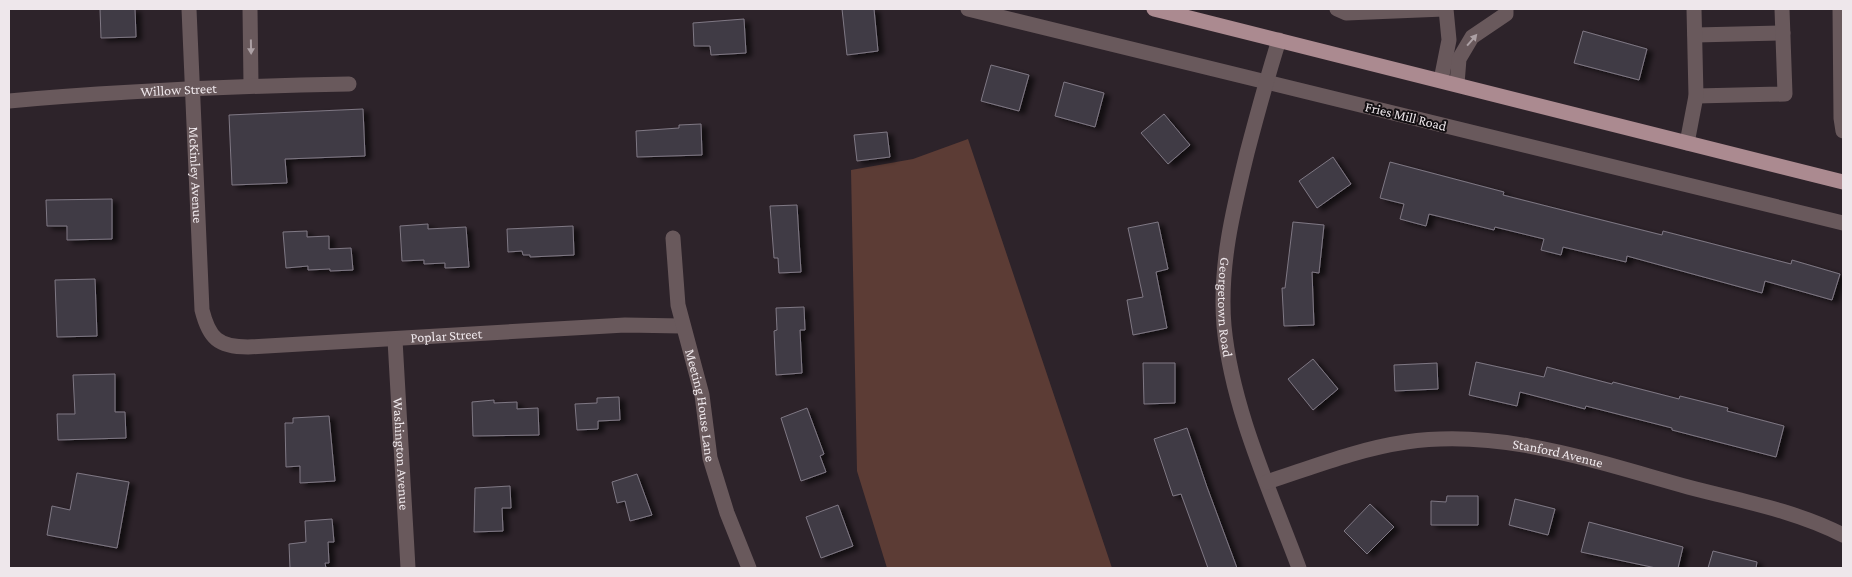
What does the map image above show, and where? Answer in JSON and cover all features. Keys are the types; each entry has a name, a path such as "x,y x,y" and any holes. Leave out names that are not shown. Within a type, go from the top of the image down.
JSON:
{"main road":[{"path":"1154,9 1843,182"}],"street":[{"name":"McKinley Avenue","path":"189,9 202,310 206,327 214,338"},
{"path":"250,9 252,85"},
{"name":"Fries Mill Road","path":"968,9 1843,223"},
{"path":"1337,9 1346,13 1445,9 1449,40 1441,80"},
{"path":"1457,84 1459,59 1472,37 1506,14 1506,9"},
{"path":"1687,142 1696,96 1694,9"},
{"path":"1696,96 1785,94 1782,9"},
{"path":"1840,9 1841,118 1843,131"},
{"path":"1695,36 1783,33"},
{"name":"Georgetown Road","path":"1279,40 1265,82 1231,216 1226,259 1224,305 1226,342 1236,386 1267,482 1299,568"},
{"name":"Willow Street","path":"9,101 74,95 252,85 349,84"},
{"name":"Meeting House Lane","path":"673,238 676,285 682,326 702,395 715,477 749,568"},
{"name":"Poplar Street","path":"214,338 224,344 248,348 625,325 682,326"},
{"name":"Washington Avenue","path":"395,340 408,568"},
{"name":"Stanford Avenue","path":"1267,482 1329,461 1389,445 1434,439 1494,442 1557,451 1785,511 1810,519 1843,535"}],"shaded area":[{"path":"968,139 1112,568 887,568 857,471 851,170 913,159"}],"building":[{"path":"100,9 135,9 136,37 101,38"},
{"path":"842,9 874,9 878,51 847,55"},
{"path":"744,19 746,53 711,55 710,46 694,46 693,23"},
{"path":"1583,31 1647,49 1639,80 1574,63"},
{"path":"991,65 1029,75 1019,111 981,101"},
{"path":"1064,82 1104,93 1095,127 1055,116"},
{"path":"363,109 365,156 285,159 287,183 232,185 229,115"},
{"path":"1164,114 1190,145 1168,164 1141,133"},
{"path":"701,124 702,155 637,157 636,131 679,128 679,125"},
{"path":"887,132 890,157 857,161 854,135"},
{"path":"1333,157 1351,184 1317,208 1299,181"},
{"path":"1390,162 1504,192 1503,195 1662,235 1663,231 1791,264 1792,260 1840,274 1832,300 1765,281 1762,293 1627,256 1626,262 1563,247 1561,255 1541,250 1544,239 1495,227 1494,230 1429,214 1426,226 1400,219 1404,204 1380,198"},
{"path":"112,199 112,239 67,240 67,226 47,226 46,200"},
{"path":"797,205 801,272 779,273 778,258 774,258 770,206"},
{"path":"1158,222 1168,269 1156,272 1167,328 1133,335 1127,300 1143,297 1128,228"},
{"path":"1293,222 1324,225 1319,273 1312,272 1314,325 1284,326 1282,288 1285,288"},
{"path":"428,224 428,229 466,227 469,267 445,268 445,263 424,264 424,260 402,261 400,226"},
{"path":"573,226 574,255 530,257 530,255 523,255 522,251 508,252 507,229"},
{"path":"307,231 307,237 329,236 329,249 351,248 353,270 308,270 308,266 286,268 283,232"},
{"path":"95,279 97,336 57,337 55,280"},
{"path":"804,307 805,330 800,330 802,373 776,375 774,331 777,330 776,308"},
{"path":"1313,359 1338,389 1313,410 1288,379"},
{"path":"1476,362 1544,377 1547,367 1612,384 1613,382 1679,399 1680,396 1728,408 1727,411 1784,426 1776,457 1586,406 1585,409 1520,392 1517,406 1469,395"},
{"path":"1143,363 1175,363 1175,403 1144,404"},
{"path":"1437,363 1438,389 1395,391 1394,365"},
{"path":"115,374 115,412 125,412 126,438 58,440 57,414 75,414 73,375"},
{"path":"619,397 620,420 598,421 598,429 577,430 575,404 597,403 597,398"},
{"path":"494,400 494,403 517,402 517,409 538,408 539,435 473,436 472,402"},
{"path":"807,408 824,454 820,456 826,472 801,481 781,418"},
{"path":"329,416 335,481 300,483 300,466 286,467 285,423 293,423 293,418"},
{"path":"1187,428 1237,568 1208,568 1181,494 1173,496 1154,439"},
{"path":"77,473 129,482 117,548 47,535 52,506 70,510"},
{"path":"637,474 652,515 630,521 625,501 617,503 612,482"},
{"path":"510,486 511,508 502,508 503,531 474,532 475,488"},
{"path":"1447,496 1478,496 1478,525 1431,525 1431,501 1446,502"},
{"path":"1515,499 1555,509 1548,535 1509,525"},
{"path":"1370,504 1394,527 1367,554 1344,531"},
{"path":"838,505 853,546 821,558 806,517"},
{"path":"332,519 334,542 328,542 329,563 325,563 326,568 290,568 289,544 306,542 305,521"},
{"path":"1589,522 1683,547 1678,568 1656,568 1581,552"},
{"path":"1713,551 1757,562 1756,568 1708,568"}]}
